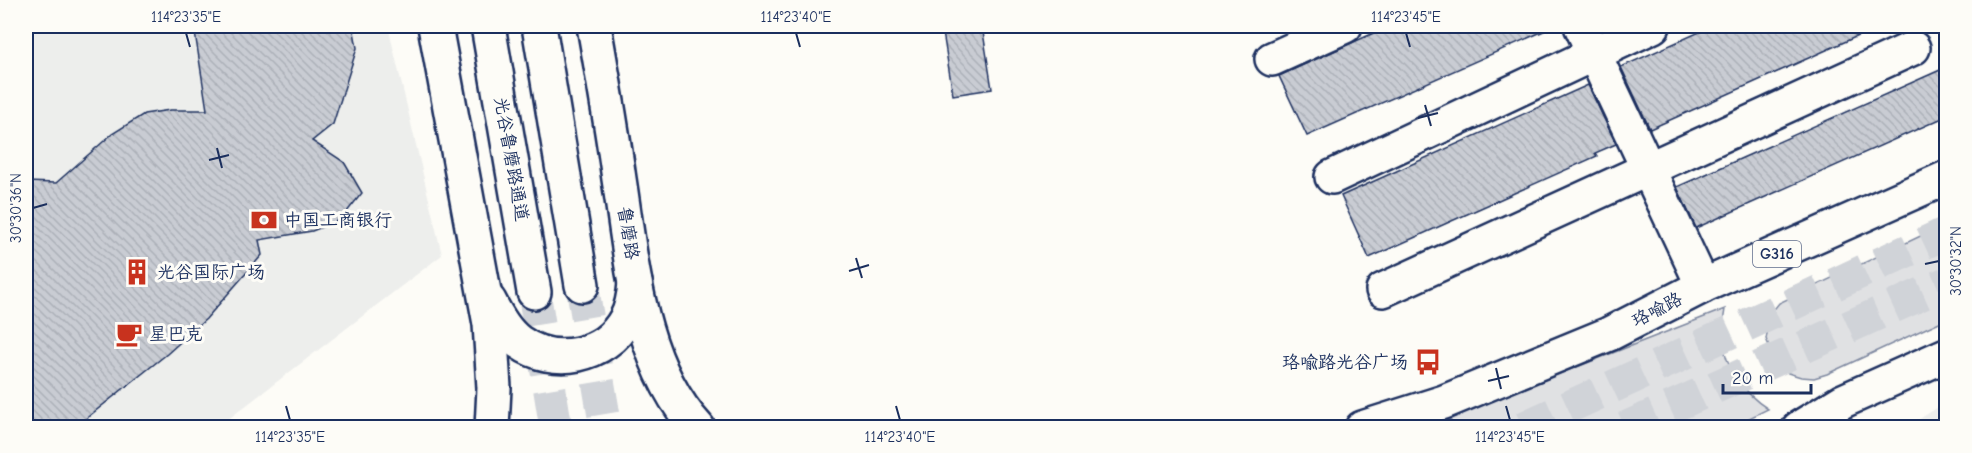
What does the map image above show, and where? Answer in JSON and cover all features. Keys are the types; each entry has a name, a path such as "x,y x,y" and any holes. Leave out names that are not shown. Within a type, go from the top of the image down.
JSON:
{"main road":[{"path":"435,26 484,291 493,357 492,428"},
{"name":"光谷鲁磨路通道","path":"488,26 534,292"},
{"path":"539,26 582,285"},
{"name":"鲁磨路","path":"594,26 636,280 646,327 672,392 698,428"},
{"path":"1272,59 1345,26"},
{"path":"1332,177 1588,39 1653,26"},
{"path":"1588,39 1703,286"},
{"path":"1383,290 1913,48"},
{"name":"珞喻路","path":"1362,428 1444,402 1587,343 1703,286 1947,178"},
{"path":"484,291 495,312 518,341 550,356 568,356 586,353 603,345 616,333 627,318 636,280"},
{"path":"1799,428 1843,401 1947,355"}],"shaded area":[{"path":"36,26 388,26 442,255 218,427 26,427 26,32"},
{"path":"1946,224 1946,319 1814,378 1788,373 1777,364 1766,339 1771,313 1779,303"},
{"path":"1725,309 1722,335 1727,359 1744,388 1768,409 1729,428 1421,428"},
{"path":"1946,402 1946,427 1907,427"}],"building":[{"name":"光谷国际广场","path":"194,26 353,26 357,48 333,124 312,141 344,162 362,193 346,213 335,222 312,231 259,240 262,255 206,319 167,354 79,424 64,428 26,428 26,182 56,183 112,134 144,114 170,110 207,110"},
{"path":"942,26 982,26 992,89 953,95"},
{"path":"1389,26 1555,26 1307,136 1279,76"},
{"path":"1713,26 1880,26 1650,129 1621,67"},
{"path":"1947,67 1947,116 1696,228 1677,187"},
{"path":"1588,85 1616,144 1595,153 1597,156 1369,258 1341,196"}],"tunnel":[{"path":"1523,428 1946,233"},
{"path":"1625,428 1946,283"},
{"path":"582,285 606,428"},
{"path":"534,292 556,428"}],"place":[{"name":"中国工商银行","path":"264,220"},
{"name":"光谷国际广场","path":"137,272"},
{"name":"星巴克","path":"129,334"},
{"name":"珞喻路光谷广场","path":"1428,362"}]}
